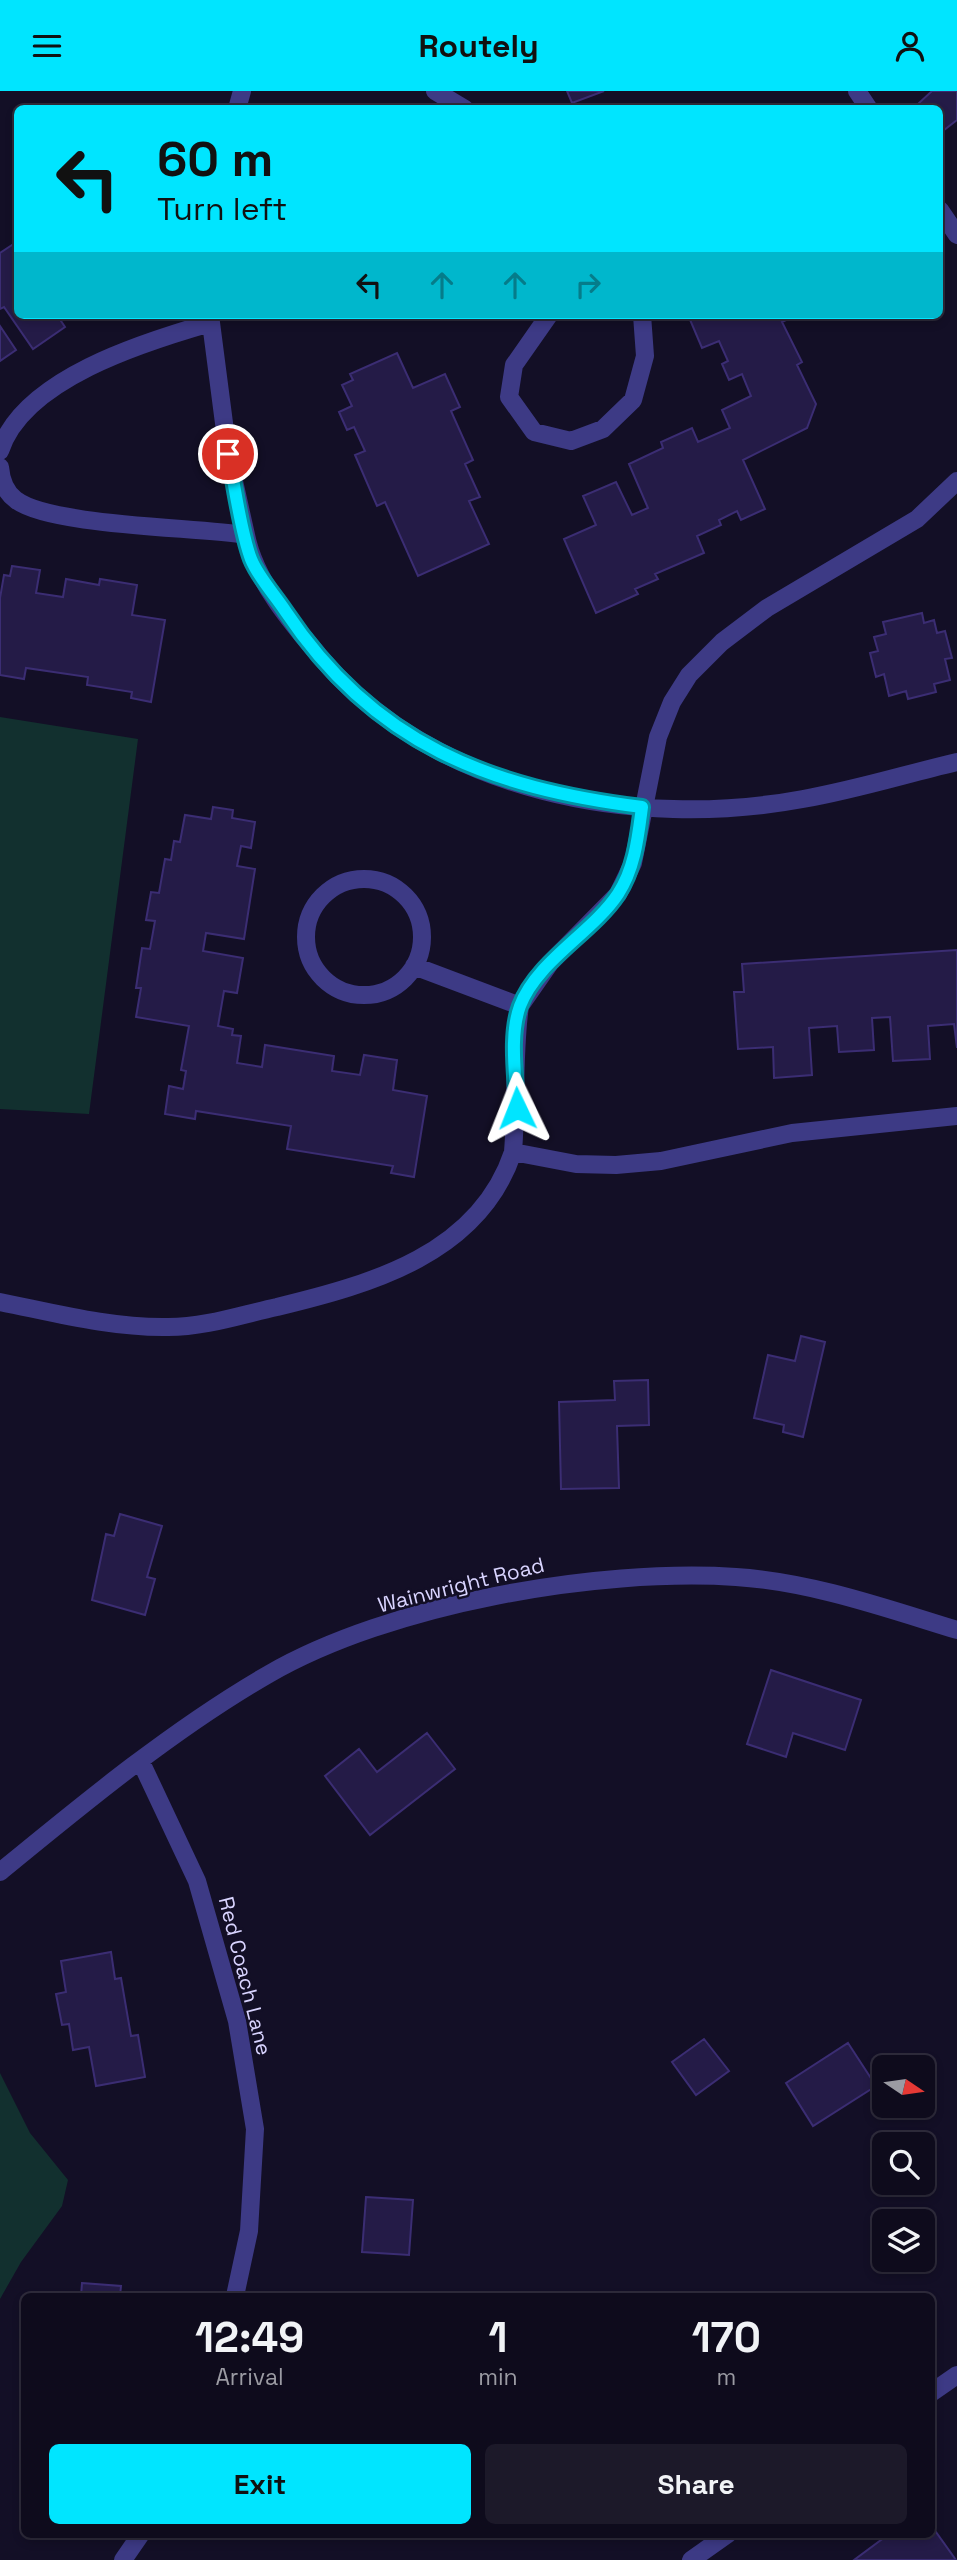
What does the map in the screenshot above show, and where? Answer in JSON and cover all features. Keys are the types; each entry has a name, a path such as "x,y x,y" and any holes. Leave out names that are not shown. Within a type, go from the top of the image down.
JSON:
{"street":[{"path":"435,91 458,105"},
{"path":"943,214 957,235"},
{"path":"0,451 5,434 29,408 69,379 117,352 210,319 228,454 251,559 301,635 343,684 395,728 464,763 534,788 574,798 642,807 716,808 803,799 957,762"},
{"path":"546,319 514,365 509,397 534,432 571,441 603,429 633,401 645,356 642,319"},
{"path":"0,467 7,492 17,502 61,517 246,535"},
{"path":"0,1302 106,1322 166,1327 207,1325 344,1291 420,1260 454,1238 484,1208 505,1176 513,1152 517,1108 516,1033 520,1006 550,963 618,894 633,863 658,737 672,702 689,675 722,642 767,608 917,519 957,481"},
{"path":"352,880 374,880 391,885 405,895 416,912 422,929 421,946 414,966 394,987 372,995 351,994 331,985 317,972 310,958 306,940 310,916 327,892 337,885 352,880"},
{"path":"414,966 520,1006"},
{"path":"513,1152 576,1164 628,1164 662,1161 792,1133 957,1116"},
{"name":"Wainwright Road","path":"0,1872 141,1762 269,1674 342,1640 439,1609 554,1586 635,1577 736,1577 822,1590 957,1630"},
{"name":"Red Coach Lane","path":"141,1762 197,1881 237,2021 255,2129 249,2231 235,2293"},
{"path":"935,2390 957,2375"},
{"path":"123,2560 138,2538"},
{"path":"691,2560 722,2538"}],"green space":[{"path":"0,717 138,739 89,1114 0,1109"},
{"path":"0,2073 30,2133 68,2180 62,2206 21,2262 0,2299"}],"building":[{"path":"567,91 604,91 572,103"},
{"path":"932,91 957,91 957,120 944,130 943,105 919,103"},
{"path":"14,244 14,319 60,319 65,327 33,349 4,307 0,309 0,253"},
{"path":"690,319 788,319 782,322 802,362 797,365 816,404 807,428 743,460 765,509 741,520 737,511 719,520 721,525 697,536 704,553 655,574 658,579 635,589 638,594 596,613 564,539 596,525 583,496 616,482 632,515 648,508 629,464 663,448 661,442 692,428 698,442 730,428 722,410 751,396 742,374 729,380 722,364 728,361 719,341 702,348"},
{"path":"0,326 16,350 0,361"},
{"path":"397,353 413,388 445,374 460,407 451,411 473,460 465,464 480,497 469,501 489,544 418,576 385,502 377,506 355,455 365,451 354,427 347,430 339,412 352,406 342,385 353,380 350,374"},
{"path":"12,566 40,570 36,593 63,597 66,579 99,585 100,579 137,585 132,615 165,620 151,702 131,698 132,692 87,685 88,677 26,668 24,679 0,675 0,598 4,575 10,576"},
{"path":"922,613 924,623 934,620 937,633 945,631 952,658 945,659 950,680 934,684 936,692 908,699 906,691 889,696 884,674 876,677 870,653 878,651 874,637 886,634 883,622"},
{"path":"213,807 233,810 232,818 255,822 251,848 241,846 237,866 255,869 244,939 206,933 203,951 243,958 237,993 224,991 218,1026 233,1029 232,1035 241,1036 237,1063 262,1067 265,1045 334,1056 332,1071 360,1075 364,1055 397,1060 393,1090 427,1096 414,1177 391,1173 393,1166 287,1149 291,1126 196,1111 195,1119 165,1114 169,1086 183,1089 186,1071 181,1070 189,1026 136,1017 141,988 136,988 142,948 150,949 155,921 146,920 151,892 159,893 165,859 171,860 174,841 180,842 185,815 211,819"},
{"path":"957,950 957,1048 954,1024 928,1026 930,1059 893,1061 890,1017 872,1018 874,1050 839,1052 837,1026 809,1028 812,1075 774,1078 773,1047 738,1049 734,992 744,992 742,964"},
{"path":"801,1336 825,1342 803,1437 783,1432 784,1425 754,1418 768,1355 795,1361"},
{"path":"648,1380 649,1425 617,1426 619,1488 561,1489 559,1402 615,1400 614,1381"},
{"path":"120,1514 162,1526 147,1577 155,1579 145,1615 92,1600 106,1534 114,1536"},
{"path":"771,1670 861,1700 845,1750 793,1733 786,1757 747,1744"},
{"path":"427,1733 455,1769 370,1835 325,1776 359,1749 377,1772"},
{"path":"111,1952 115,1979 121,1978 131,2036 138,2035 145,2077 96,2086 89,2047 73,2050 69,2024 62,2025 56,1994 66,1992 61,1961"},
{"path":"704,2039 729,2071 696,2095 672,2062"},
{"path":"848,2043 872,2080 872,2089 813,2126 786,2083"},
{"path":"366,2197 413,2200 409,2255 362,2252"},
{"path":"82,2283 121,2286 120,2293 81,2293"},
{"path":"935,2531 956,2560 854,2560 884,2538 935,2538"}],"route":[{"path":"228,454 251,559 301,635 343,684 395,728 464,763 534,788 574,798 642,807 633,863 618,894 597,919 550,963 520,1006 515,1065 517,1108"}]}
